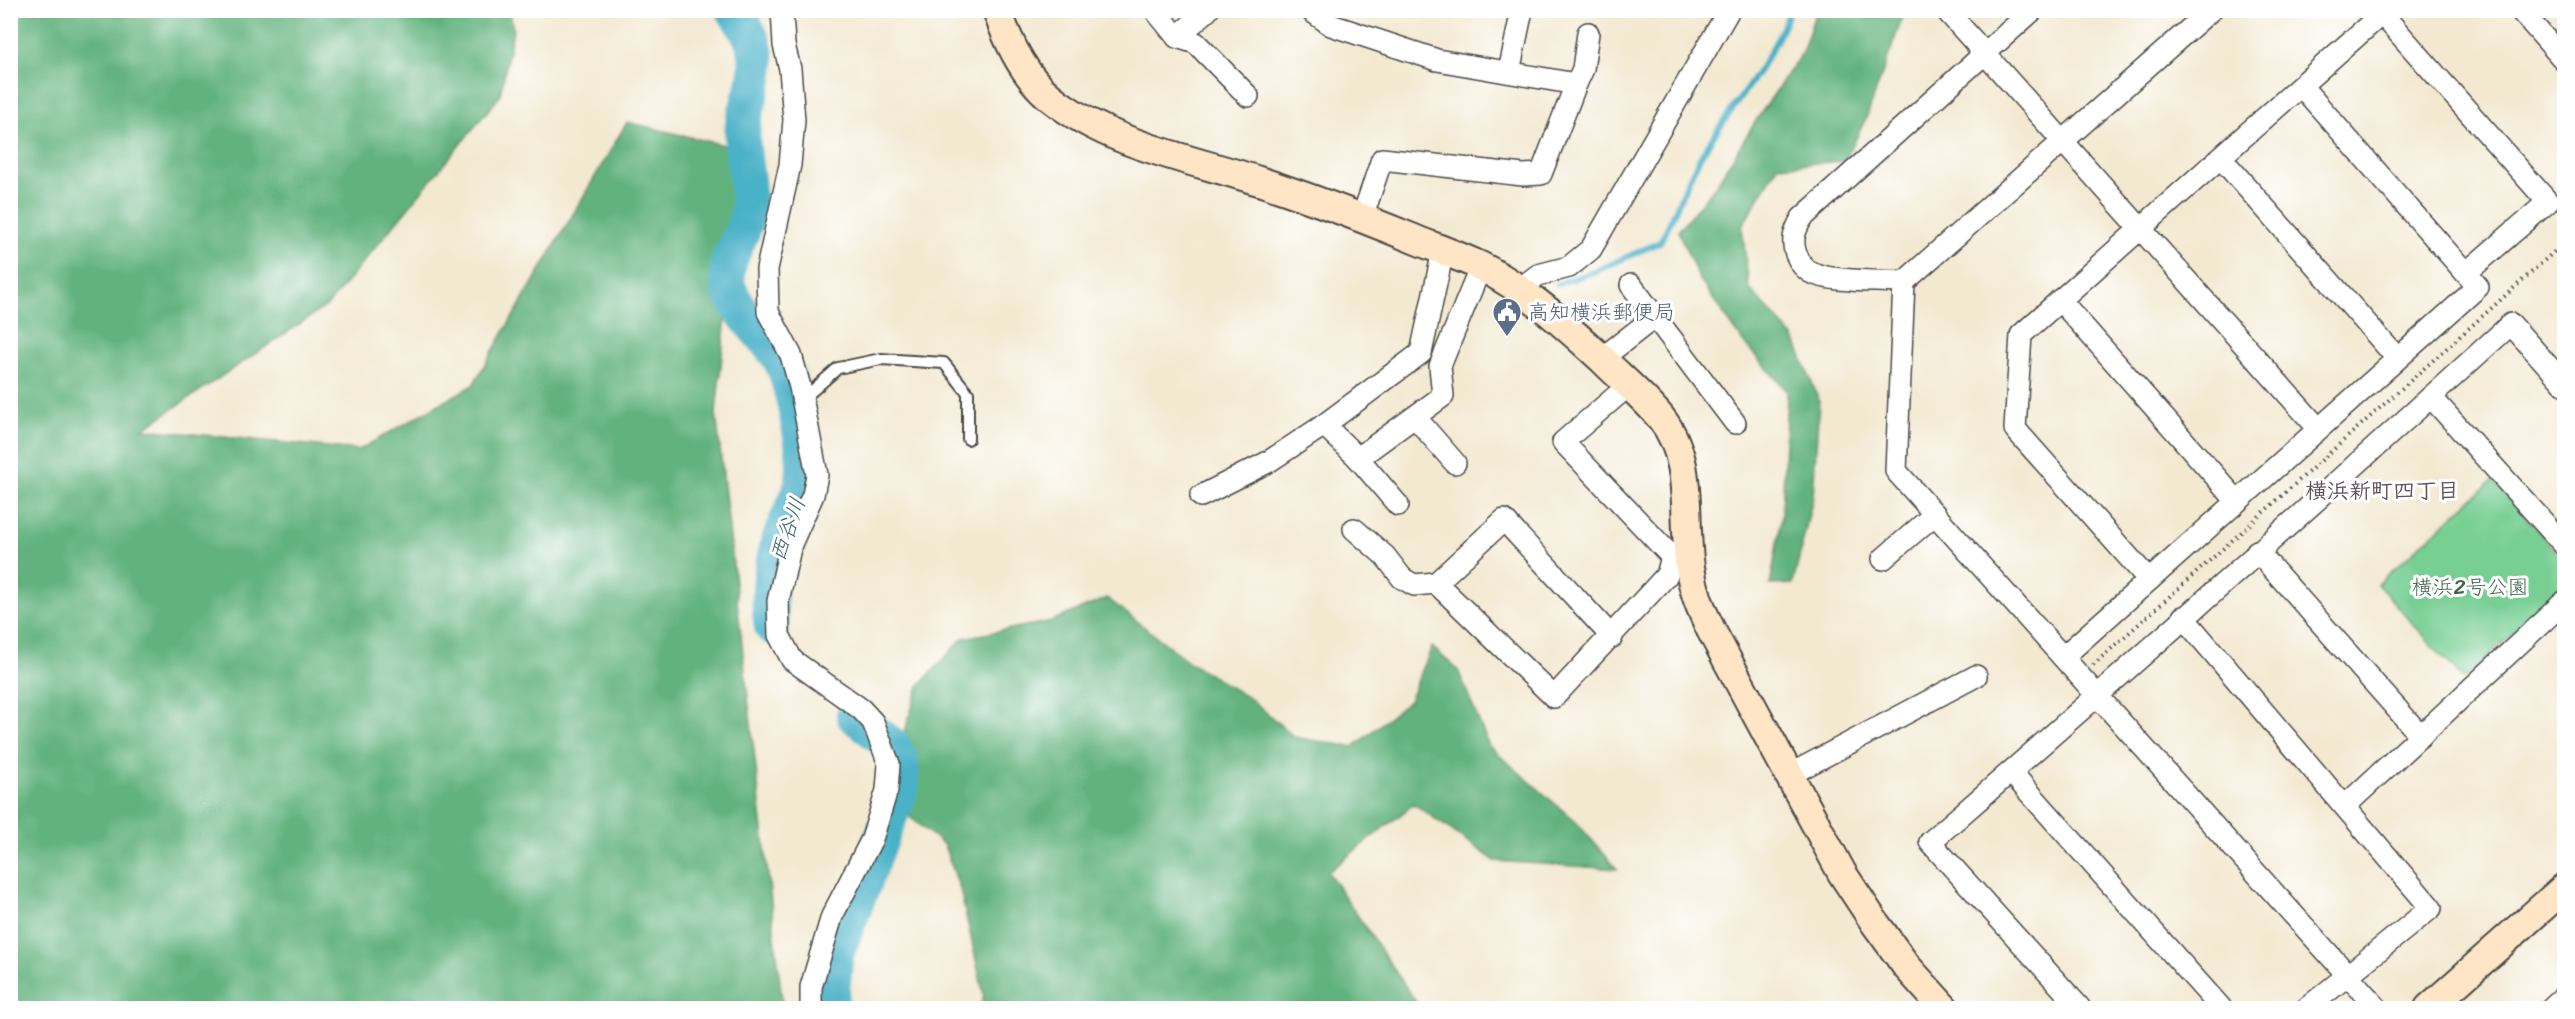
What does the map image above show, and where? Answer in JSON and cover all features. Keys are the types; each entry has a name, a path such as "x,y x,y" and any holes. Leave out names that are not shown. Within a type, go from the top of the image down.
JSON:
{"street":[{"path":"782,10 784,45 790,69 794,120 790,165 767,269 768,312 791,355 818,475 813,495 791,544 778,601 779,635 792,660 861,709 873,722 889,764 887,790 872,839 832,916 811,987 811,1008"},
{"path":"997,10 1004,31 1021,64 1048,96 1078,117 1126,141 1260,181 1362,218 1481,266 1562,322 1662,419 1676,443 1686,484 1680,561 1554,697 1436,583"},
{"path":"1155,10 1178,37 1196,43 1248,96"},
{"path":"1178,37 1208,10"},
{"path":"1310,10 1331,25 1437,60 1576,84"},
{"path":"1509,72 1522,10"},
{"path":"1518,290 1538,275 1569,267 1591,249 1729,10"},
{"path":"1946,10 2318,428"},
{"path":"2033,10 1802,218 1796,228 1794,248 1799,261 1811,272 1824,277 1904,282 2211,10"},
{"path":"2520,10 2565,60"},
{"path":"2149,580 2015,429 2021,335 2384,12 2548,202 2466,273"},
{"path":"1362,218 1382,159 1523,175 1541,174 1583,69 1588,33"},
{"path":"2063,657 2478,287 2302,87"},
{"path":"2222,158 2397,358"},
{"path":"1201,496 1268,462 1421,353 1443,250"},
{"path":"1358,458 1443,396 1440,366 1481,266"},
{"path":"1904,282 1896,471 2377,1008"},
{"path":"1631,285 1735,423"},
{"path":"2060,300 2237,501"},
{"path":"1601,359 1656,316"},
{"path":"2080,1008 1930,842 2098,697 2183,617 2511,324 2565,384"},
{"path":"1629,385 1563,442 1680,561 1710,630 1842,873 1907,967 1944,1008"},
{"path":"2431,397 2565,545"},
{"path":"1415,417 1455,464"},
{"path":"1324,424 1358,458 1398,504"},
{"path":"1883,559 1935,514"},
{"path":"1354,530 1385,556 1402,578 1414,585 1436,583 1504,520 1612,637"},
{"path":"2257,551 2421,736"},
{"path":"2345,806 2565,602"},
{"path":"2183,617 2431,908 2307,1008"},
{"path":"1790,775 1976,676"},
{"path":"2011,772 2221,1008"},
{"path":"2429,1008 2565,888"},
{"path":"2551,1008 2565,996"}],"lane":[{"path":"802,399 838,368 881,359 944,363 968,393 968,439"}],"path":[{"path":"2080,676 2565,243"}],"green space":[{"path":"10,11 510,11 513,30 500,96 328,305 143,429 359,450 473,385 627,122 728,146 741,172 716,413 783,1008 11,1008"},
{"path":"1816,11 1905,11 1867,116 1845,161 1778,166 1742,226 1749,288 1794,338 1819,400 1813,497 1793,584 1770,585 1782,516 1787,391 1744,343 1699,279 1678,231 1716,185 1802,53"},
{"name":"横浜2号公園","path":"2493,480 2564,560 2564,587 2463,679 2377,584"},
{"path":"1107,598 1192,664 1252,700 1294,737 1353,747 1409,701 1432,647 1458,670 1489,746 1576,822 1617,869 1495,861 1414,804 1328,872 1420,1008 980,1008 984,996 960,889 944,845 894,804 900,754 908,720 919,686 963,638 1052,621"}],"waterway":[{"name":"西谷川","path":"734,10 752,40 757,66 742,137 748,185 748,208 744,227 729,261 728,287 740,309 774,350 784,368 796,413 804,460 802,485 780,537 774,562 770,589 772,627"},
{"path":"1557,284 1596,271 1660,242 1698,162 1773,48 1790,10"},
{"name":"西谷川","path":"830,1008 836,954 901,788 901,762 893,746 854,716"}],"place":[{"name":"高知横浜郵便局","path":"1507,338"}],"district":[{"name":"横浜新町四丁目","path":"2382,490"}]}
